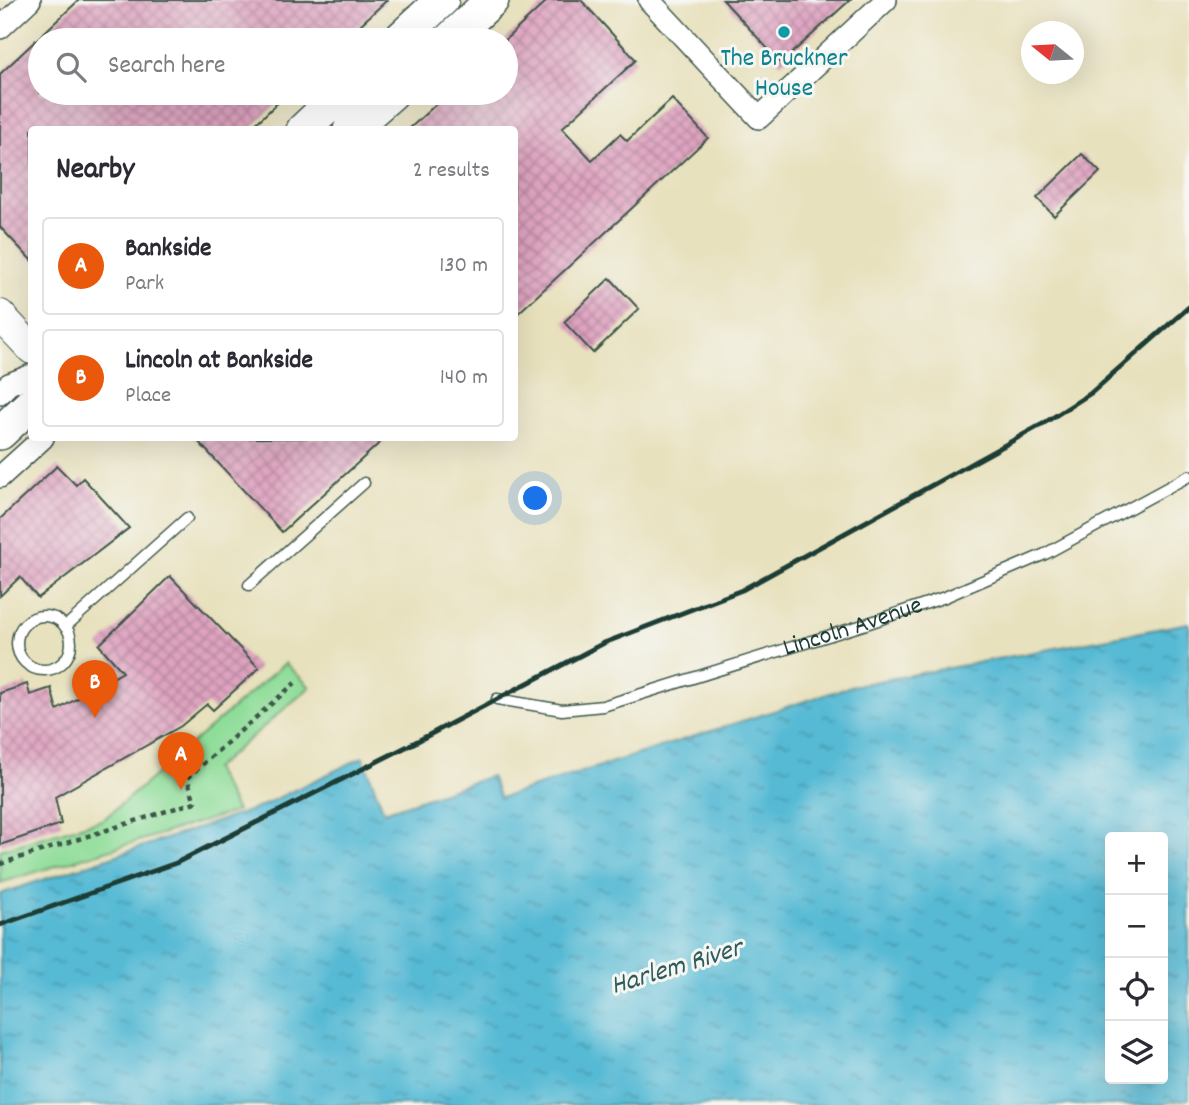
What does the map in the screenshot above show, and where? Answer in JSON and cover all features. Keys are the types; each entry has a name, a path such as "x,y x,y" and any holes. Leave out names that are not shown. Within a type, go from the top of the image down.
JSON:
{"main road":[{"path":"412,28 442,0"},
{"path":"462,28 492,0"},
{"path":"307,126 329,105"},
{"path":"355,126 378,105"},
{"path":"0,315 28,345"},
{"path":"0,433 28,407"}],"street":[{"path":"0,28 30,0"},
{"path":"649,0 759,118 886,0"},
{"path":"0,393 9,384 28,377"},
{"path":"0,477 40,441"}],"lane":[{"name":"Lincoln Avenue","path":"497,699 562,710 603,706 900,613 1013,569 1189,476"},
{"path":"249,585 364,483"},
{"path":"65,627 187,518"},
{"path":"43,616 59,621 65,627 71,643 69,652 58,666 40,670 24,661 17,645 18,636 27,622 43,616"}],"path":[{"path":"0,864 195,802 187,778 295,682"}],"green space":[{"path":"285,663 310,687 214,769 237,811 0,883 0,850 104,819"}],"water":[{"name":"Harlem River","path":"1189,623 1189,1099 1157,1105 0,1105 0,894 255,809 363,757 384,812 491,776 500,798 852,686"}],"building":[{"path":"79,0 387,0 357,28 49,28"},
{"path":"548,0 581,0 636,60 562,128 592,160 620,134 627,141 672,99 708,138 518,313 518,126 412,126 435,105 518,105 518,28"},
{"name":"The Bruckner House","path":"723,0 850,0 781,63"},
{"path":"28,48 28,105 275,105 253,126 28,126 28,257 0,227 0,74"},
{"path":"1082,154 1100,172 1054,216 1037,198"},
{"path":"610,278 639,309 593,353 564,322"},
{"path":"198,441 382,441 282,532"},
{"path":"57,466 76,485 83,478 129,528 38,598 20,577 0,596 0,519"},
{"path":"170,576 259,668 213,710 207,704 181,726 55,797 61,824 0,845 0,693 27,684 30,695 51,688 57,710 123,672 99,645"}],"railway":[{"path":"0,925 176,863 604,643 742,590 1041,425 1091,393 1189,307"}],"place":[{"name":"The Bruckner House","path":"784,32"},
{"name":"Lincoln at Bankside","path":"95,718"},
{"name":"Bankside","path":"181,790"}]}
